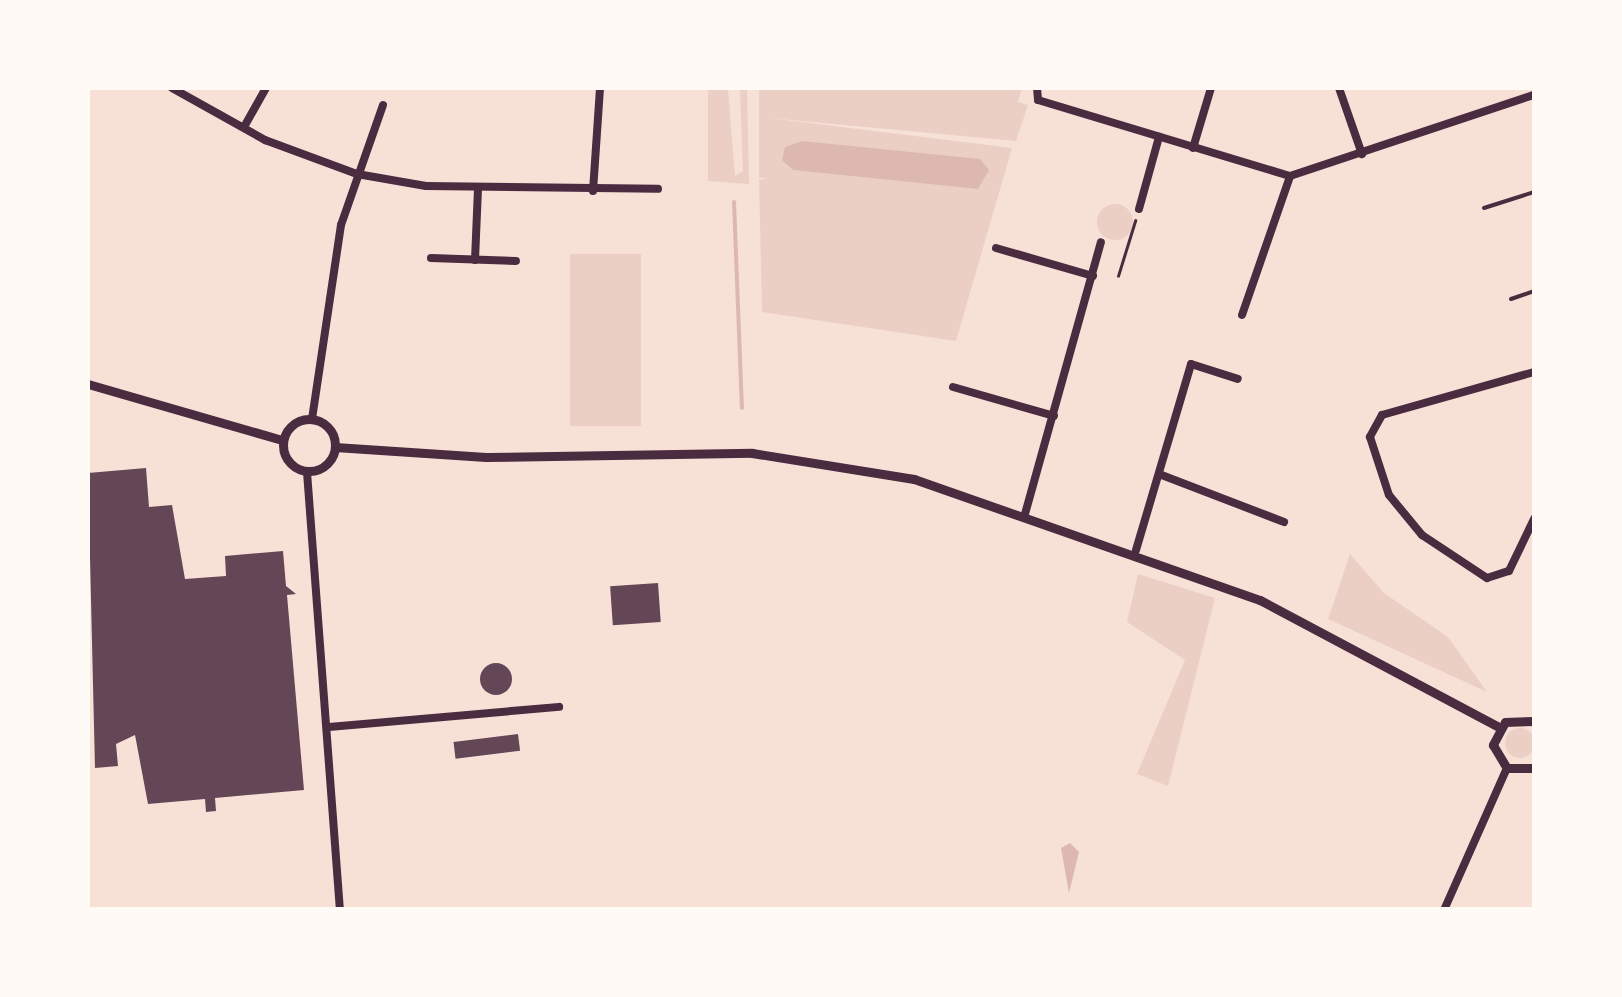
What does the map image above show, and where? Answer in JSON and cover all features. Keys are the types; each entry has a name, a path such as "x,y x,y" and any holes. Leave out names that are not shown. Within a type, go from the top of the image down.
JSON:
{"street":[{"path":"172,88 244,126 356,174 478,188 658,189"},
{"path":"244,126 266,88"},
{"path":"594,191 600,88"},
{"path":"1037,88 1038,100 1290,176 1534,92"},
{"path":"1193,148 1211,88"},
{"path":"1340,88 1362,154"},
{"path":"282,440 312,419 332,270 356,174 382,105"},
{"path":"1139,208 1160,137"},
{"path":"1242,315 1290,176"},
{"path":"475,260 478,188"},
{"path":"1025,514 1101,242"},
{"path":"996,248 1092,276"},
{"path":"431,258 516,261"},
{"path":"1136,550 1191,364 1238,379"},
{"path":"1534,372 1382,415 1370,437 1400,508 1487,578 1509,571 1534,519"},
{"path":"88,384 282,440"},
{"path":"952,387 1054,416"},
{"path":"307,472 329,462 335,448 326,425 312,419"},
{"path":"282,440 285,458 307,472"},
{"path":"335,448 486,457 752,453 914,478 1136,550 1358,645 1499,728 1534,721"},
{"path":"307,472 340,910"},
{"path":"1159,474 1284,522"},
{"path":"329,726 559,707"},
{"path":"1499,728 1493,745 1508,768"},
{"path":"1508,768 1534,768"},
{"path":"1444,910 1508,768"}],"lane":[{"path":"1484,208 1534,192"},
{"path":"1511,299 1534,291"}],"path":[{"path":"1118,276 1139,208"}],"shaded area":[{"path":"708,88 728,88 735,176 743,171 740,88 747,88 749,184 708,181"},
{"path":"759,88 1022,88 1018,102 1028,105 1016,141 769,118 1012,148 956,341 762,312 759,180 768,178 759,178","holes":["802,141 864,152 978,188 793,170"]},
{"path":"802,141 980,159 989,170 978,189 793,170 782,160 785,147"},
{"path":"1115,204 1128,209 1133,222 1128,235 1115,240 1102,235 1097,222 1102,209"},
{"path":"570,254 641,254 641,426 570,426"},
{"path":"1350,554 1384,593 1448,637 1487,692 1328,619"},
{"path":"1138,574 1215,598 1168,786 1137,774 1185,660 1127,622"},
{"path":"1520,728 1531,732 1535,743 1531,754 1520,758 1509,754 1505,743 1509,732"},
{"path":"1070,843 1079,852 1069,893 1061,848"}],"building":[{"path":"146,468 149,507 172,505 185,579 226,576 225,556 283,551 286,586 296,594 287,595 304,790 215,798 216,811 206,812 205,799 148,804 135,735 116,744 118,766 95,768 88,473"},
{"path":"658,583 661,622 613,625 610,586"},
{"path":"496,663 507,668 512,679 507,690 496,695 485,690 480,679 485,668"},
{"path":"518,734 520,751 456,759 453,742"}],"waterway":[{"path":"734,202 742,408"}]}
